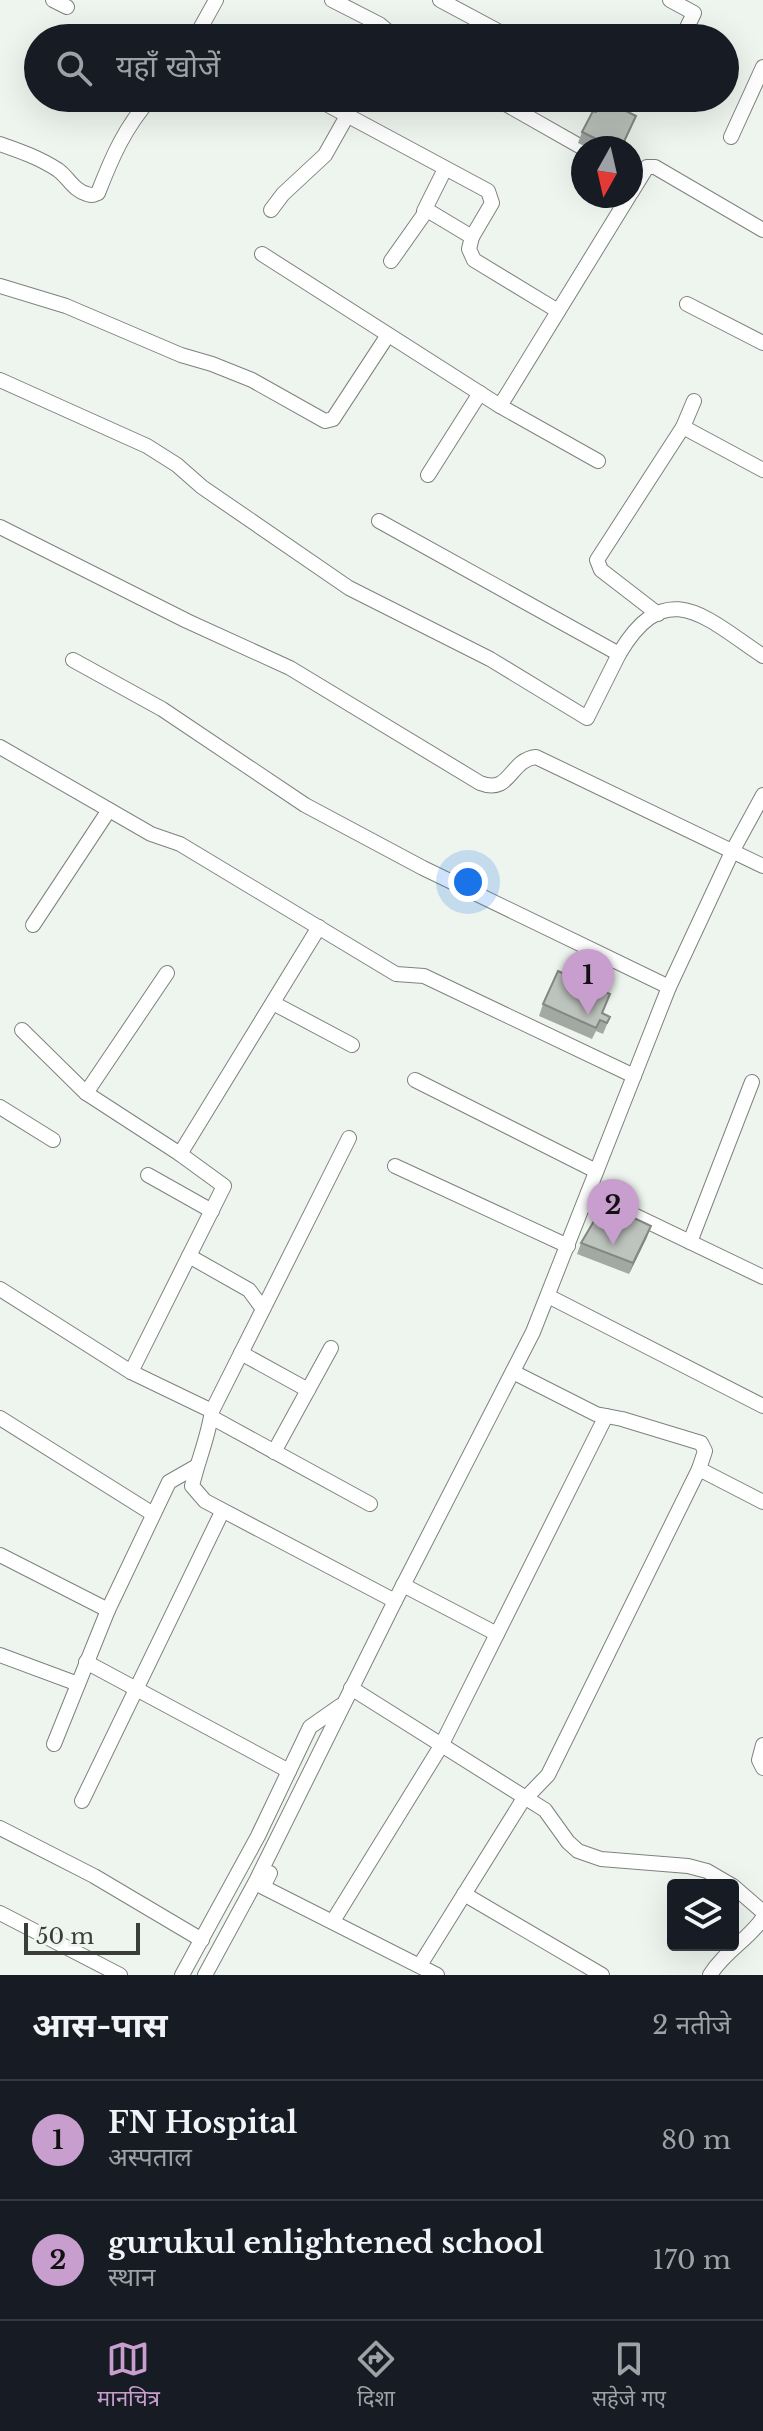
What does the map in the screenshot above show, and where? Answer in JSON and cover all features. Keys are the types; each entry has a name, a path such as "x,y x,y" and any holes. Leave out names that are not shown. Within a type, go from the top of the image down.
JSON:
{"street":[{"path":"53,0 67,7"},
{"path":"207,24 216,0"},
{"path":"332,0 379,24"},
{"path":"440,0 485,24"},
{"path":"670,0 697,7"},
{"path":"731,137 763,67"},
{"path":"0,144 47,163 64,175 75,189 95,195 121,136 138,112"},
{"path":"340,112 488,191 492,203 472,237 469,249 474,260 558,311"},
{"path":"520,112 571,141"},
{"path":"271,210 283,194 325,155 347,116"},
{"path":"643,172 647,167 655,167 763,230"},
{"path":"391,261 424,211 445,169"},
{"path":"500,406 620,208"},
{"path":"424,211 430,210 472,237"},
{"path":"262,254 500,406 598,461"},
{"path":"0,286 66,306 181,355 252,380 325,421 333,419 388,335"},
{"path":"687,304 763,343"},
{"path":"0,380 147,446 349,588 490,659 587,718 634,629 666,608 685,607 763,656"},
{"path":"428,475 480,393"},
{"path":"658,614 601,570 597,560 683,427 694,401"},
{"path":"683,427 763,470"},
{"path":"379,521 619,654"},
{"path":"0,527 187,621 290,668 480,783 496,786 507,780 526,758 536,757 763,866"},
{"path":"73,660 162,709 305,805 423,868 669,987"},
{"path":"0,747 151,834 180,844 396,974 424,976 634,1076"},
{"path":"205,1975 256,1881 342,1705 513,1372 548,1296 669,987 733,850 763,795"},
{"path":"33,925 109,810"},
{"path":"180,1154 319,927"},
{"path":"86,1093 167,973"},
{"path":"273,1003 352,1045"},
{"path":"22,1030 86,1093 224,1186 131,1372"},
{"path":"415,1080 596,1171"},
{"path":"690,1242 752,1082"},
{"path":"0,1107 53,1140"},
{"path":"349,1138 212,1414 207,1443 192,1486 205,1501 222,1512 395,1601"},
{"path":"395,1166 568,1246"},
{"path":"148,1175 212,1211"},
{"path":"588,1193 763,1277"},
{"path":"189,1256 249,1290 263,1309"},
{"path":"0,1289 131,1372 370,1504"},
{"path":"548,1296 763,1406"},
{"path":"274,1452 331,1348"},
{"path":"241,1353 308,1390"},
{"path":"108,1357 140,1354"},
{"path":"420,1965 526,1797 548,1775 699,1469 705,1451 701,1443 651,1426 596,1414 513,1372"},
{"path":"333,1921 441,1746 606,1416"},
{"path":"0,1418 153,1514"},
{"path":"54,1744 108,1610 169,1482 197,1466"},
{"path":"699,1469 763,1502"},
{"path":"82,1801 222,1512"},
{"path":"0,1555 108,1610"},
{"path":"403,1585 497,1634"},
{"path":"0,1655 78,1684"},
{"path":"86,1662 289,1771"},
{"path":"351,1688 526,1797 552,1817 568,1842 590,1857 688,1866 707,1871 720,1879"},
{"path":"182,1975 258,1836 310,1727 342,1705"},
{"path":"216,1975 335,1742 342,1705"},
{"path":"763,1745 759,1760 763,1768"},
{"path":"0,1828 94,1876 202,1940"},
{"path":"263,1887 437,1975"},
{"path":"739,1892 763,1912"},
{"path":"464,1894 602,1975"},
{"path":"0,1913 120,1975"},
{"path":"710,1975 763,1918"}],"building":[{"path":"592,112 628,112 636,116 627,136 590,136 582,132"},
{"path":"558,971 610,994 602,1013 610,1017 607,1023 600,1020 596,1028 543,1004"},
{"path":"604,1204 651,1226 633,1263 581,1243"}],"place":[{"name":"FN Hospital","path":"588,1015"},
{"name":"gurukul enlightened school","path":"613,1245"}]}
